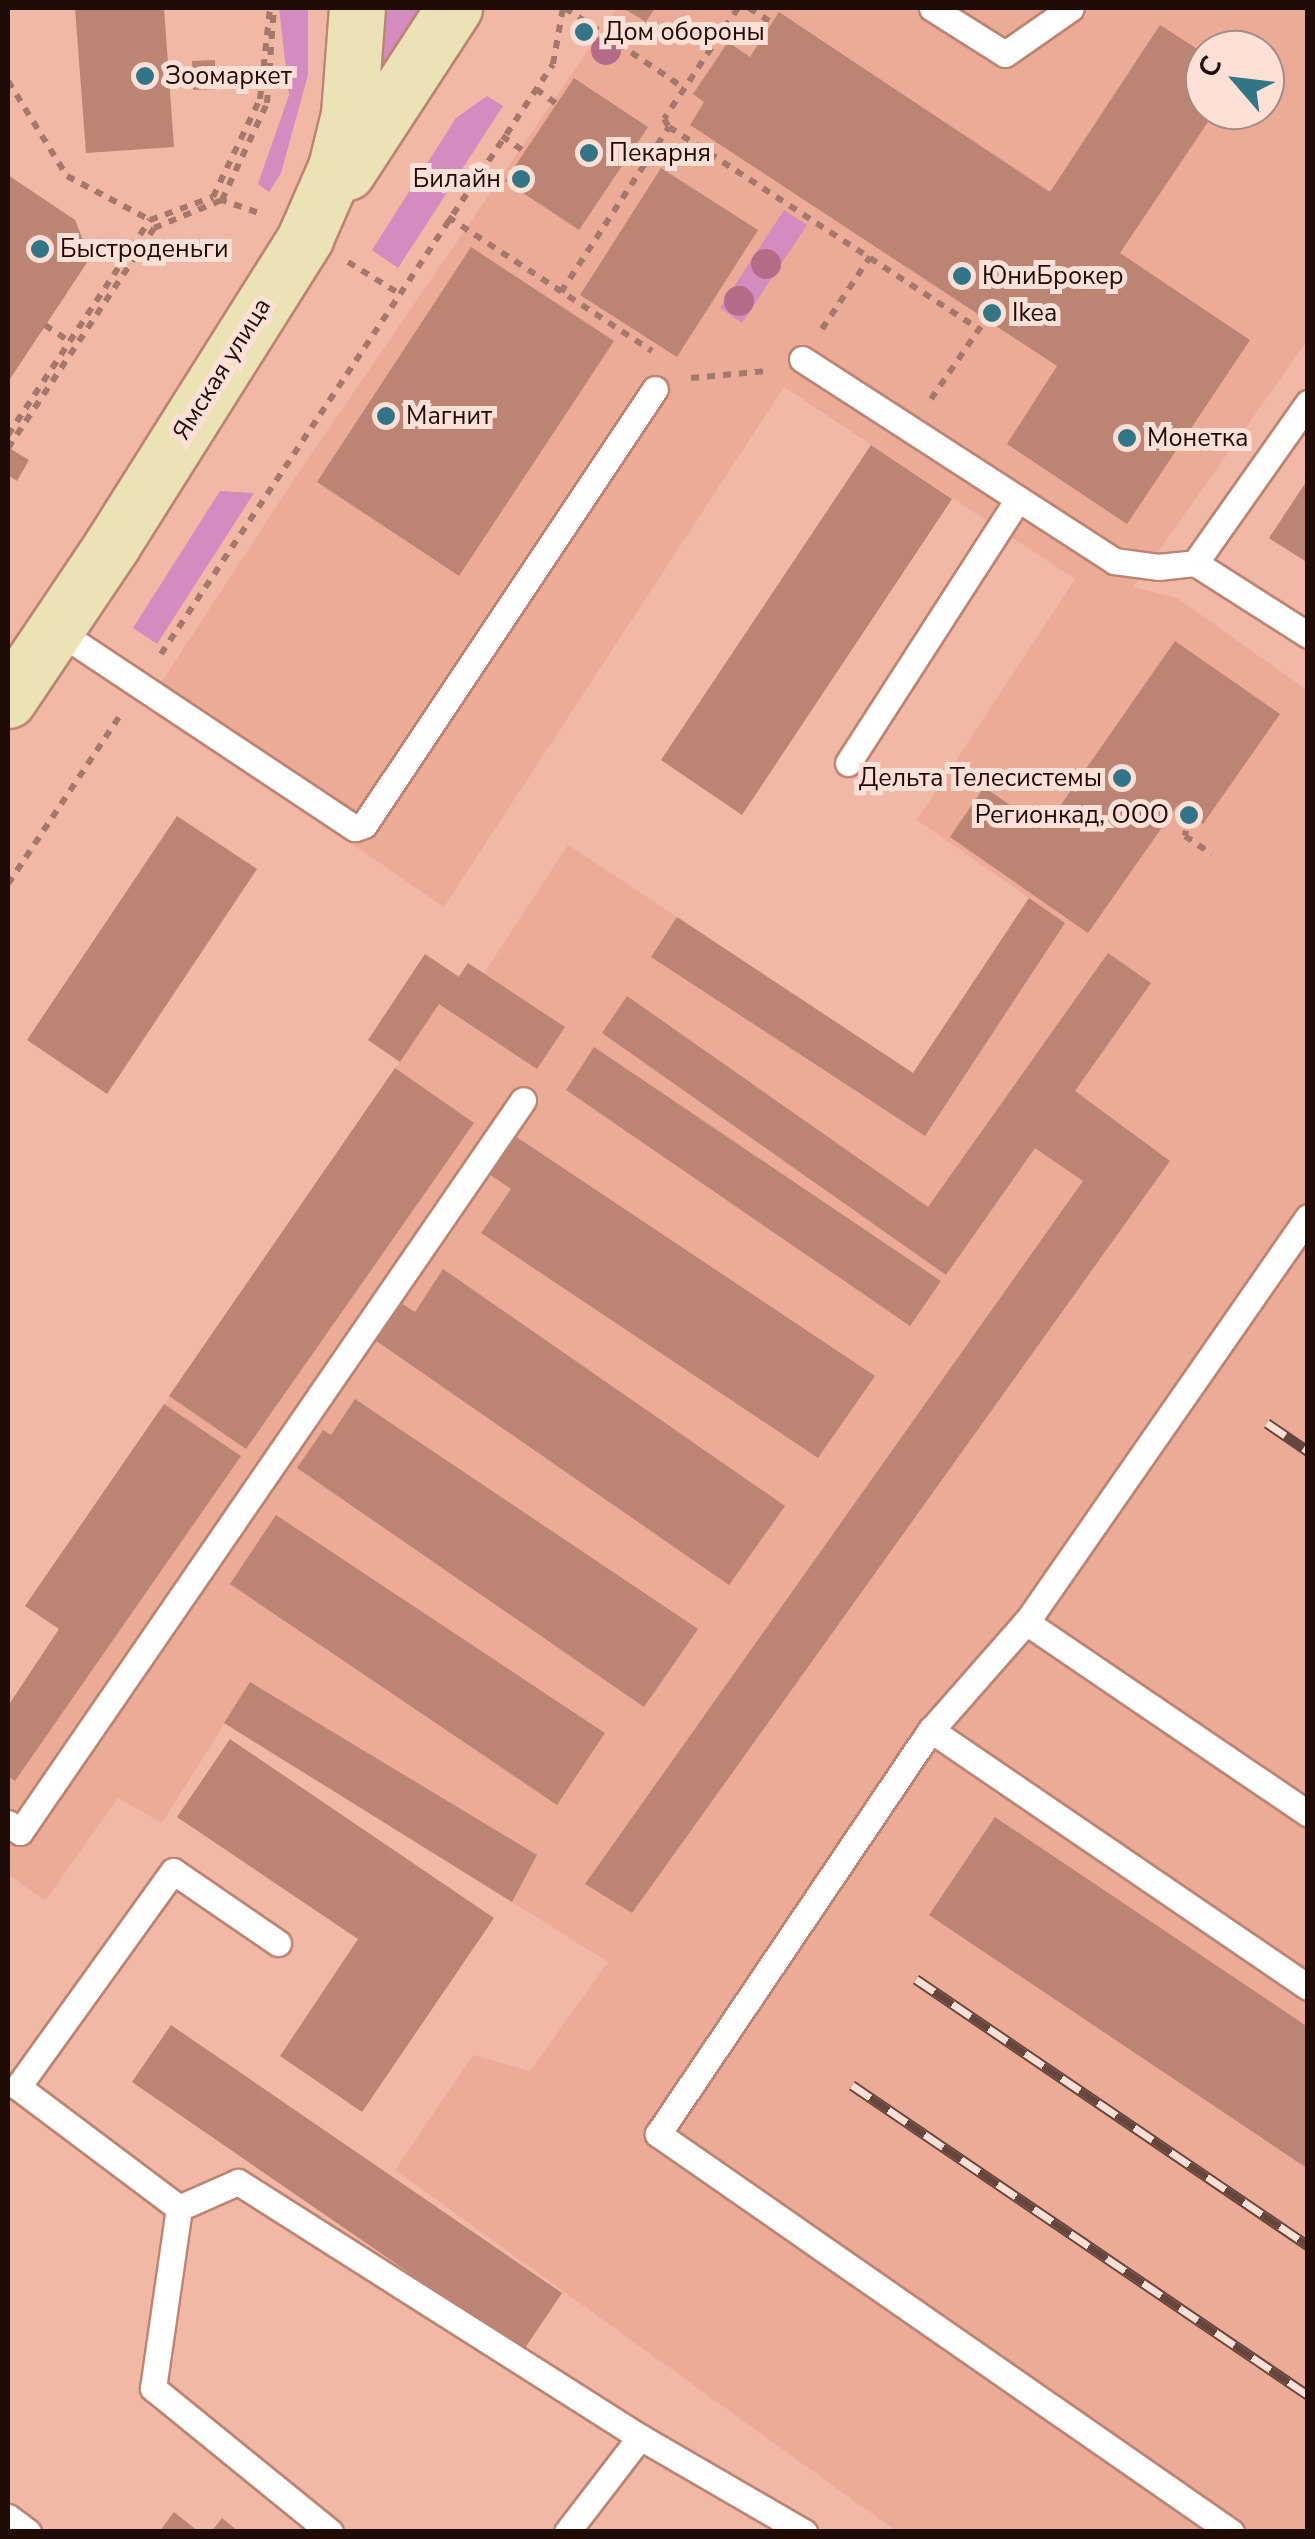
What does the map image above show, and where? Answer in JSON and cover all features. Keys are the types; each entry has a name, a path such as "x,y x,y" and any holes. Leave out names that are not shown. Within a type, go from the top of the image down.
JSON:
{"main road":[{"name":"Ямская улица","path":"8,700 305,238 336,167 349,114 357,8"},
{"path":"305,238 454,8"}],"lane":[{"path":"932,8 1005,54 1071,8"},
{"path":"802,359 1114,561 1158,567 1195,563 1308,635"},
{"path":"54,630 355,828 364,825 656,389"},
{"path":"1195,563 1308,402"},
{"path":"848,763 1018,499"},
{"path":"8,1822 20,1832 523,1100"},
{"path":"1231,2532 658,2134 931,1730 1026,1622 1308,1217"},
{"path":"1026,1622 1308,1814"},
{"path":"931,1730 1308,1987"},
{"path":"180,2208 13,2083 173,1871 278,1943"},
{"path":"180,2208 238,2182 640,2437 804,2532"},
{"path":"180,2208 153,2388 330,2532"},
{"path":"567,2532 640,2437"},
{"path":"8,2518 28,2532"}],"path":[{"path":"212,197 260,99 272,8"},
{"path":"8,448 154,228 222,200 267,103 272,8"},
{"path":"8,884 553,64 564,8 684,88"},
{"path":"738,8 664,119 670,127 980,329"},
{"path":"749,8 772,22"},
{"path":"8,81 66,176 150,220"},
{"path":"536,88 557,104"},
{"path":"561,292 670,127"},
{"path":"502,136 525,152"},
{"path":"8,435 150,220 212,197 257,212"},
{"path":"448,217 660,357"},
{"path":"802,359 870,257"},
{"path":"364,272 400,294"},
{"path":"910,429 986,320"},
{"path":"45,325 70,342"},
{"path":"677,368 694,379 726,376"},
{"path":"1190,815 1183,829 1185,836 1212,854"}],"shaded area":[{"path":"279,8 308,8 308,75 281,173 269,192 258,184 289,95"},
{"path":"364,8 429,8 361,124"},
{"path":"617,8 1307,8 1307,341 1133,587 1177,598 1307,690 1307,2531 896,2531 395,2170 473,2055 530,2071 608,1962 225,1723 162,1823 118,1798 45,1901 8,1874 8,1706 59,1629 25,1606 400,1062 368,1040 425,954 458,976 468,963 484,973 568,845 913,1073 1029,898 917,820 1075,579 784,387 444,907 147,704 299,472"},
{"path":"487,96 503,106 398,268 372,250 456,118"},
{"path":"784,210 807,225 742,323 720,308"},
{"path":"220,491 254,493 157,644 133,628"}],"building":[{"path":"75,8 164,8 174,147 86,153"},
{"path":"623,8 655,8 646,22"},
{"path":"779,12 1050,192 1160,25 1185,41 1185,130 1203,130 1120,253 1250,340 1127,524 1007,444 1057,366 690,125 704,102 693,94 728,42 750,57"},
{"path":"215,60 216,89 193,90 192,61"},
{"path":"574,78 648,127 579,230 505,181"},
{"path":"661,168 758,230 677,357 580,295"},
{"path":"8,175 75,220 90,258 8,382"},
{"path":"471,247 614,341 459,576 317,482"},
{"path":"871,445 952,499 742,815 661,760"},
{"path":"9,448 29,460 17,481 8,475"},
{"path":"1308,479 1308,563 1269,538"},
{"path":"1175,641 1280,714 1203,824 1177,806 1088,933 950,837 984,787 1044,829"},
{"path":"177,816 257,869 107,1094 27,1040"},
{"path":"1029,898 1065,923 925,1136 651,957 677,917 913,1073"},
{"path":"1108,953 1151,983 1075,1091 1170,1161 632,1913 585,1884 1083,1181 1035,1148 946,1275 602,1033 627,996 928,1207"},
{"path":"425,954 459,977 468,963 565,1027 537,1069 439,1004 400,1062 368,1040"},
{"path":"594,1047 941,1281 910,1326 566,1090"},
{"path":"395,1068 474,1123 246,1449 169,1396"},
{"path":"512,1134 875,1376 818,1458 481,1233 511,1189 486,1172"},
{"path":"443,1269 785,1506 729,1585 375,1340 401,1303 415,1312"},
{"path":"355,1399 698,1629 644,1707 297,1468 323,1430 331,1435"},
{"path":"164,1404 241,1456 15,1781 8,1776 8,1706 59,1629 25,1606"},
{"path":"276,1515 605,1733 557,1805 230,1584"},
{"path":"250,1682 537,1855 512,1902 224,1723"},
{"path":"230,1739 494,1918 362,2112 280,2056 358,1939 177,1817"},
{"path":"995,1817 1308,2027 1308,2169 929,1915"},
{"path":"171,2025 562,2293 523,2351 132,2082"},
{"path":"174,2512 199,2532 159,2532"},
{"path":"222,2518 239,2532 211,2532"}],"railway":[{"path":"1267,1423 1308,1451"},
{"path":"916,1979 1308,2245"},
{"path":"852,2085 1308,2395"}],"place":[{"name":"Дом обороны","path":"584,32"},
{"name":"Зоомаркет","path":"145,76"},
{"name":"Пекарня","path":"589,153"},
{"name":"Билайн","path":"521,179"},
{"name":"Быстроденьги","path":"40,249"},
{"name":"ЮниБрокер","path":"962,276"},
{"name":"Ikea","path":"992,313"},
{"name":"Магнит","path":"386,416"},
{"name":"Монетка","path":"1127,438"},
{"name":"Дельта Телесистемы","path":"1122,778"},
{"name":"Регионкад, ООО","path":"1189,815"}]}
